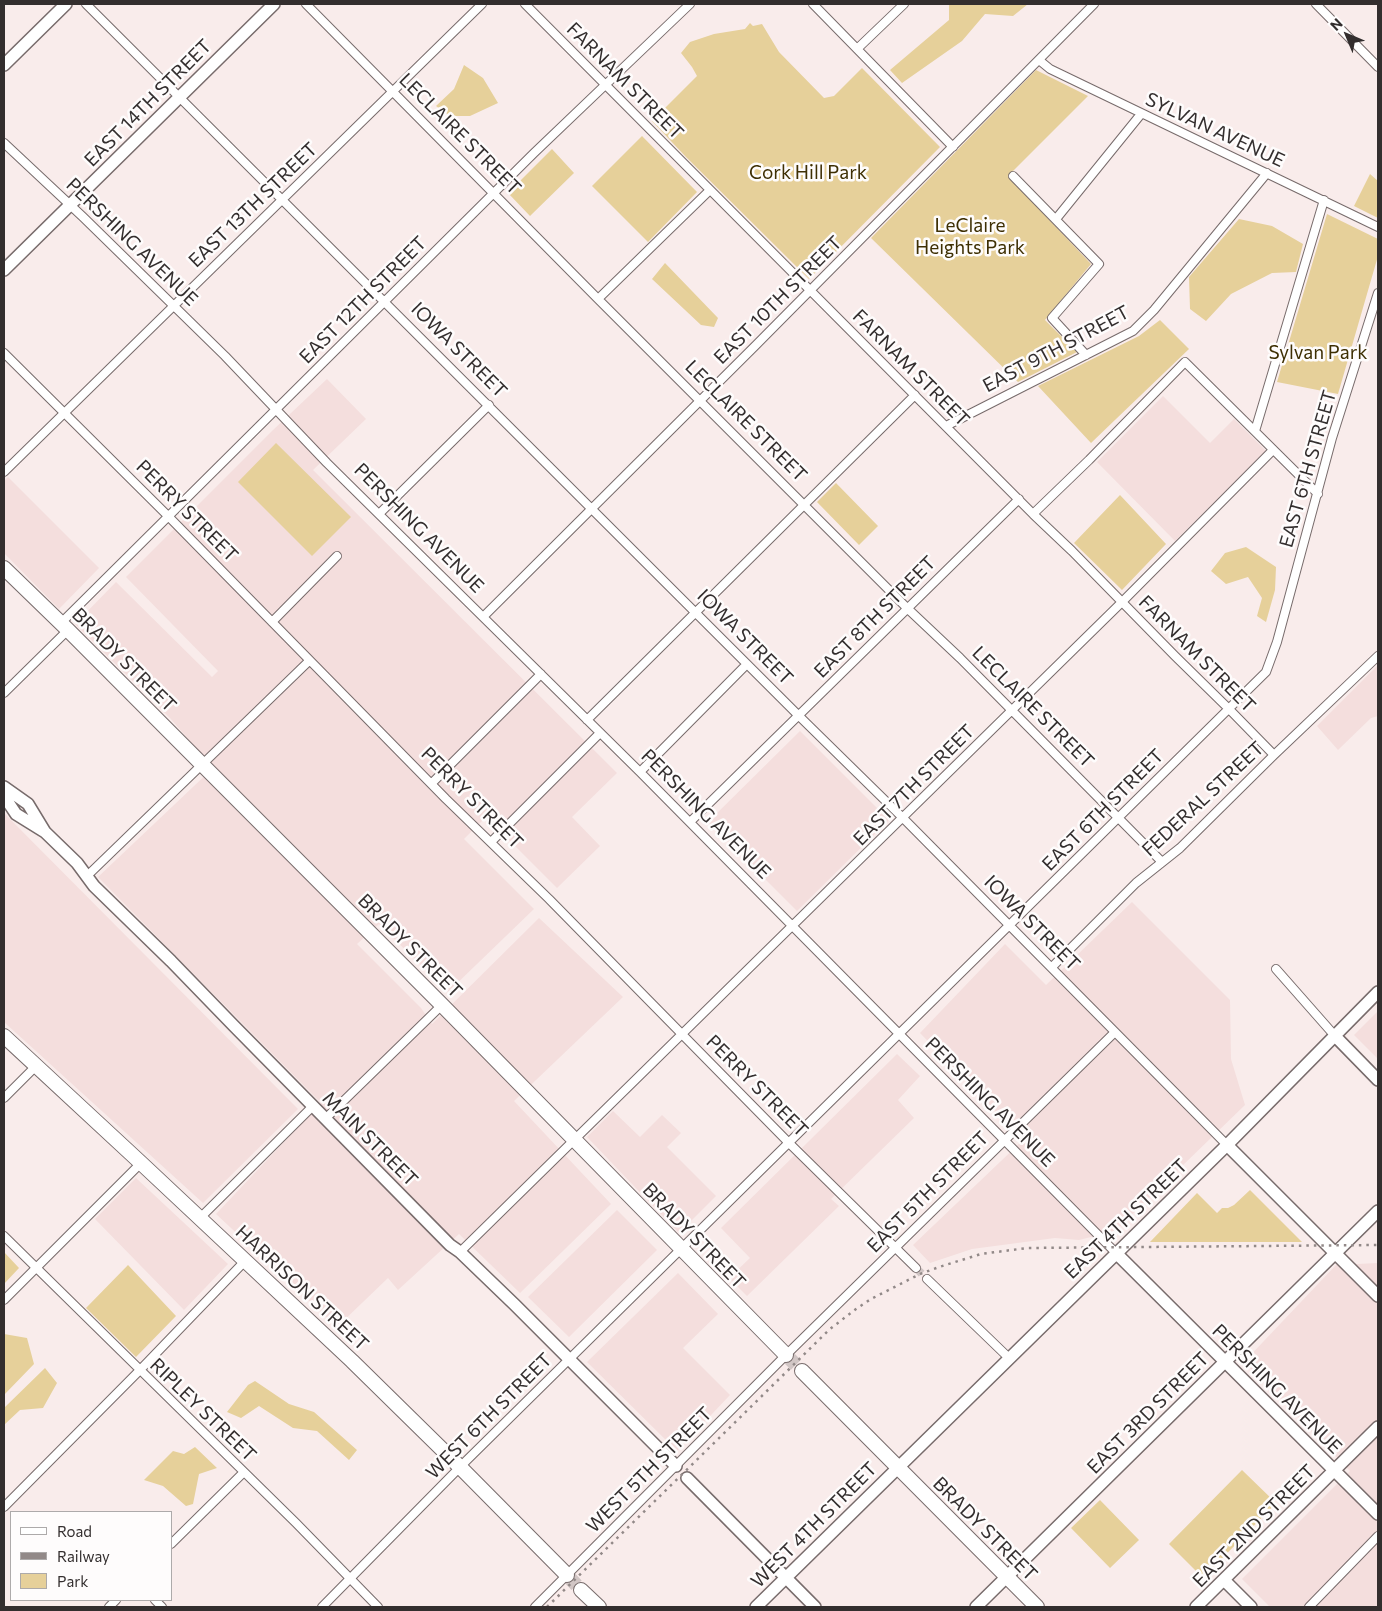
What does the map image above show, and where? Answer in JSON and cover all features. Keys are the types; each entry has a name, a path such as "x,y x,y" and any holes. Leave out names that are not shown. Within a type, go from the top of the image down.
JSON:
{"highway":[{"name":"BRADY STREET","path":"4,568 65,626 442,1005 786,1355"},
{"name":"HARRISON STREET","path":"4,1036 325,1335 567,1575"},
{"name":"BRADY STREET","path":"802,1371 1037,1607"},
{"path":"582,1590 599,1607"}],"street":[{"path":"4,65 66,4"},
{"name":"IOWA STREET","path":"86,4 798,716 903,818 1378,1296"},
{"name":"EAST 14TH STREET","path":"4,270 274,4"},
{"name":"LECLAIRE STREET","path":"306,4 598,299 1162,862"},
{"name":"EAST 13TH STREET","path":"4,472 482,4"},
{"name":"FARNAM STREET","path":"525,4 1274,755"},
{"name":"EAST 12TH STREET","path":"4,693 168,516 494,193 690,4"},
{"path":"813,4 953,147"},
{"path":"857,49 904,4"},
{"name":"EAST 10TH STREET","path":"483,617 1094,4"},
{"path":"1316,4 1378,67"},
{"name":"SYLVAN AVENUE","path":"1039,60 1050,69 1141,114 1378,227"},
{"path":"1056,219 1141,114"},
{"name":"PERSHING AVENUE","path":"4,143 225,356 275,410 690,822 899,1035 1378,1514"},
{"name":"EAST 9TH STREET","path":"946,426 1133,331 1154,310 1267,173"},
{"path":"1013,176 1099,264 1052,318 1086,355"},
{"path":"598,299 710,190"},
{"path":"1255,431 1324,200"},
{"name":"EAST 6TH STREET","path":"681,1249 1266,672 1318,494 1332,438 1378,293"},
{"name":"PERRY STREET","path":"4,353 789,1143 916,1268"},
{"path":"1033,514 1185,362 1318,494"},
{"path":"587,720 915,395"},
{"path":"379,514 489,405"},
{"name":"EAST 7TH STREET","path":"460,1252 1012,711 1274,450"},
{"name":"EAST 8TH STREET","path":"690,822 1019,499"},
{"path":"272,622 337,556"},
{"name":"FEDERAL STREET","path":"1052,967 1136,883 1180,848 1378,656"},
{"path":"87,876 309,660"},
{"path":"640,772 747,664"},
{"path":"432,783 541,674"},
{"path":"491,842 600,733"},
{"name":"MAIN STREET","path":"4,787 28,804 45,832"},
{"name":"MAIN STREET","path":"4,796 16,814 45,832 77,863 94,886 171,961 450,1245 460,1252 676,1466"},
{"path":"1276,969 1335,1036 1378,1080"},
{"name":"EAST 4TH STREET","path":"897,1468 1227,1145 1378,992"},
{"path":"325,1119 442,1005"},
{"name":"EAST 5TH STREET","path":"786,1355 1115,1032"},
{"path":"4,1098 36,1066"},
{"path":"200,1218 313,1106"},
{"path":"4,1300 141,1163"},
{"name":"EAST 3RD STREET","path":"976,1607 1378,1211"},
{"name":"RIPLEY STREET","path":"4,1236 378,1607"},
{"name":"WEST 6TH STREET","path":"322,1607 460,1467 681,1249"},
{"path":"4,1507 245,1261"},
{"path":"927,1279 1009,1358"},
{"name":"WEST 5TH STREET","path":"535,1607 786,1355"},
{"name":"EAST 2ND STREET","path":"1196,1607 1378,1427"},
{"name":"WEST 4TH STREET","path":"756,1607 897,1468"},
{"path":"172,1543 244,1472"},
{"path":"687,1478 815,1607"},
{"path":"1309,1607 1378,1536"},
{"path":"1224,1580 1251,1607"}],"shaded area":[{"path":"327,379 366,419 313,470 617,773 572,817 600,846 557,888 486,817 464,839 534,909 448,992 379,924 357,944 421,1008 432,1024 539,918 623,997 514,1101 611,1204 520,1293 459,1234 398,1290 388,1278 337,1327 216,1214 321,1103 98,877 213,768 170,718 75,624 116,582 212,677 218,671 126,577 273,430"},
{"path":"1163,396 1210,443 1234,419 1266,451 1175,541 1097,462"},
{"path":"8,477 99,568 59,609 4,553 4,481"},
{"path":"1378,665 1378,716 1371,718 1338,750 1317,726"},
{"path":"800,731 889,820 797,911 708,822"},
{"path":"4,813 298,1109 203,1203 4,1022"},
{"path":"1132,902 1230,1000 1231,1059 1245,1105 1115,1231 1079,1240 1055,1238 972,1249 930,1263 913,1245 1023,1140 920,1033 1005,944 1046,985"},
{"path":"1378,1011 1378,1059 1354,1035"},
{"path":"897,1054 920,1076 898,1100 914,1118 831,1199 839,1206 747,1296 729,1278 750,1258 721,1228"},
{"path":"613,1111 640,1137 662,1115 681,1133 667,1147 716,1196 679,1233 587,1137"},
{"path":"136,1178 228,1264 184,1310 95,1219"},
{"path":"617,1210 657,1250 569,1337 528,1297"},
{"path":"1378,1263 1378,1607 1270,1607 1242,1579 1350,1471 1244,1362 1336,1265"},
{"path":"678,1273 718,1314 683,1348 730,1395 677,1451 587,1362"}],"green space":[{"path":"949,4 1028,4 1013,16 985,14 962,41 902,83 890,70 949,20"},
{"name":"Cork Hill Park","path":"750,23 753,26 762,24 779,52 824,98 834,96 862,68 940,147 809,279 652,121 697,76 681,53 690,42 714,34 745,29"},
{"path":"464,65 483,78 498,103 470,116 450,116 436,106 454,89"},
{"name":"LeClaire Heights Park","path":"1036,70 1088,96 1008,176 1091,264 1045,320 1077,352 1018,382 871,238"},
{"name":"Cork Hill Park","path":"642,136 697,192 648,242 592,186"},
{"path":"552,149 574,173 530,216 508,193"},
{"path":"1370,174 1378,181 1378,218 1354,206"},
{"name":"Sylvan Park","path":"1327,214 1378,239 1378,256 1338,394 1277,382"},
{"path":"1239,219 1272,226 1303,244 1296,272 1272,273 1231,294 1206,321 1190,309 1189,277"},
{"path":"665,263 718,318 714,327 701,325 652,279"},
{"path":"1160,320 1189,349 1091,443 1038,386 1139,336"},
{"path":"276,443 351,517 312,556 238,482"},
{"path":"836,483 878,526 859,545 817,502"},
{"path":"1120,495 1166,544 1122,590 1074,543"},
{"path":"1246,547 1276,567 1275,590 1266,622 1257,616 1262,598 1248,577 1226,584 1211,571 1225,553"},
{"path":"1250,1190 1302,1242 1150,1242 1197,1193 1217,1213 1222,1208 1234,1205"},
{"path":"4,1252 19,1268 4,1284"},
{"path":"128,1265 176,1316 136,1357 86,1308"},
{"path":"4,1334 27,1338 34,1364 4,1395"},
{"path":"45,1368 57,1383 43,1408 20,1410 4,1425 4,1408"},
{"path":"255,1381 289,1404 314,1412 357,1450 349,1460 317,1431 293,1428 259,1406 241,1418 227,1412 248,1385"},
{"path":"195,1447 217,1468 199,1474 193,1504 186,1506 163,1486 144,1480 173,1451 184,1454"},
{"path":"1242,1470 1276,1503 1203,1578 1169,1544"},
{"path":"1100,1500 1139,1540 1110,1568 1071,1528"}],"tunnel":[{"path":"916,1268 927,1279"},
{"path":"786,1355 802,1371"},
{"path":"567,1575 581,1590"}],"railway":[{"path":"547,1607 830,1329 871,1299 920,1274 981,1254 1027,1248 1378,1245"}]}
